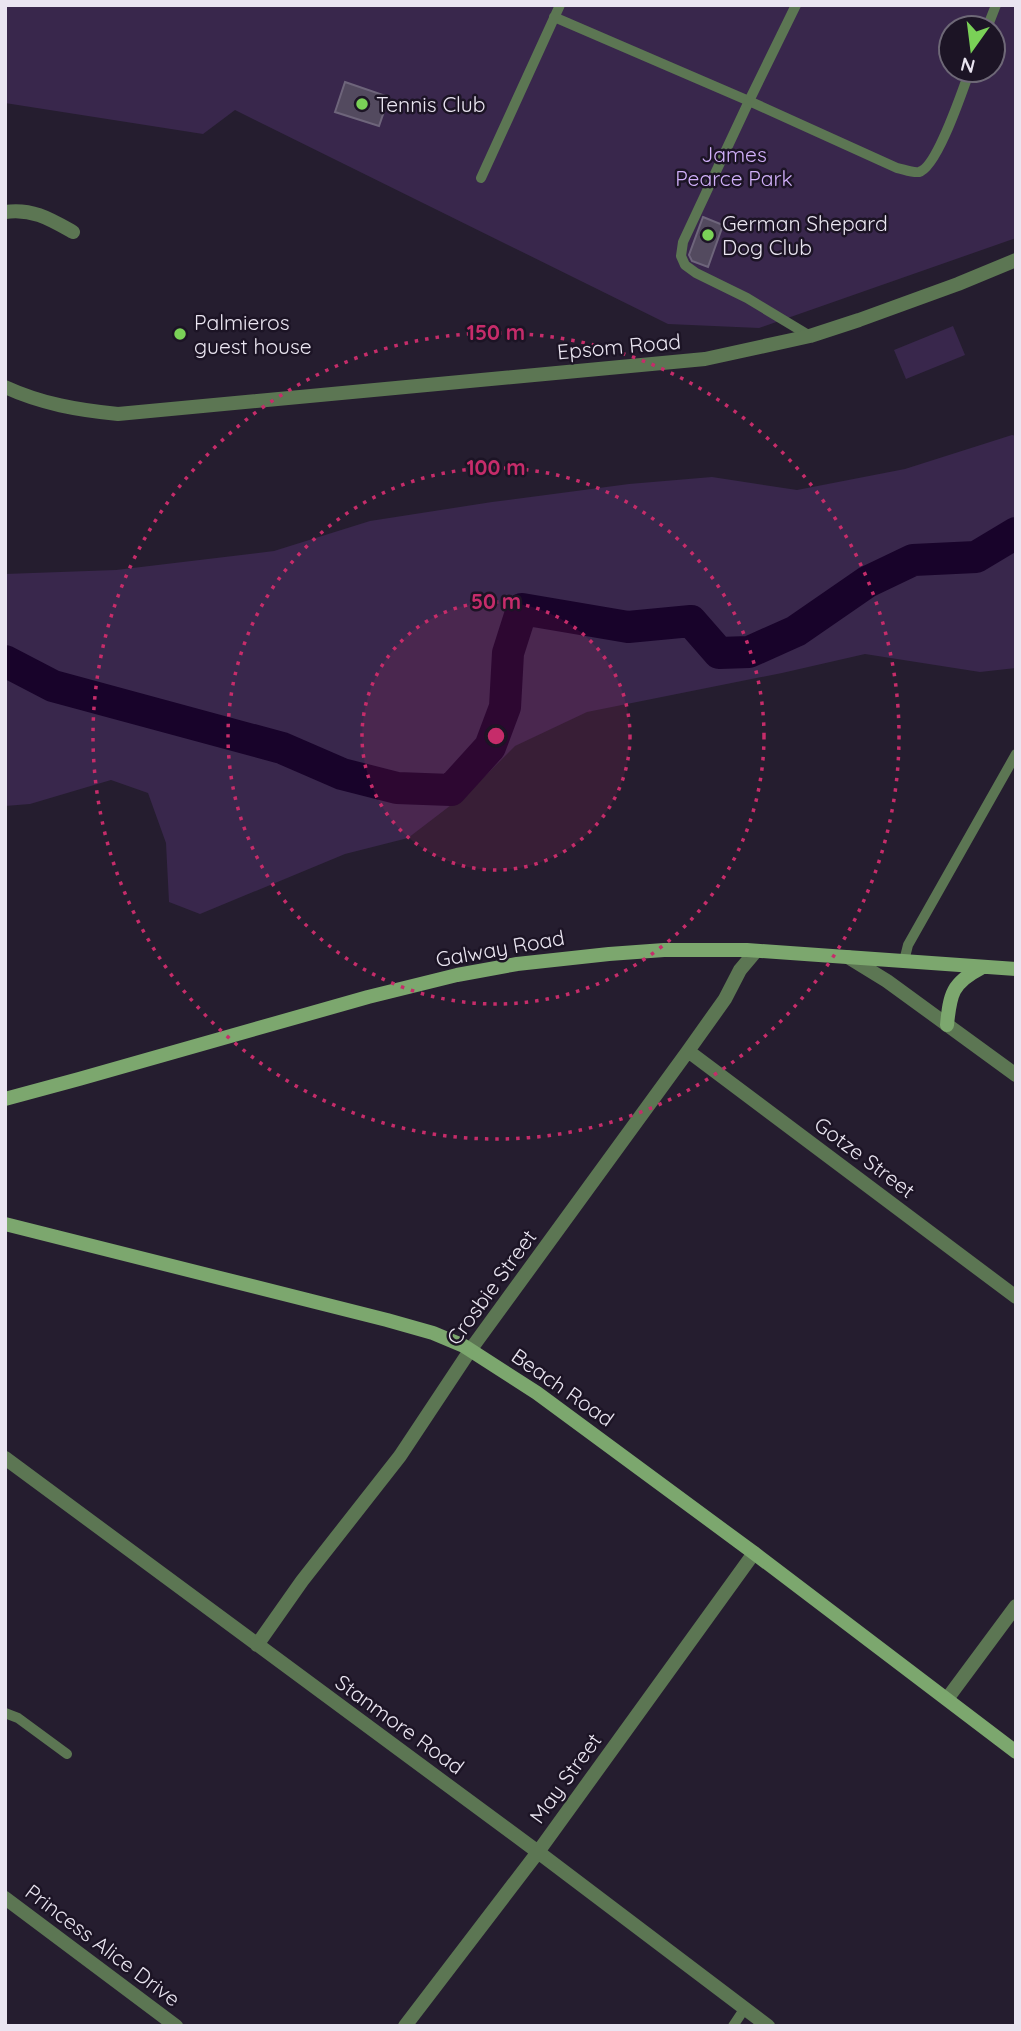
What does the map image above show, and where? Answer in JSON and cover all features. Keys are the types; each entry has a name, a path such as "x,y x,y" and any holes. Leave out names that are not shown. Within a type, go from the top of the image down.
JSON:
{"street":[{"path":"5,212 37,213 73,232"},
{"name":"Epsom Road","path":"5,387 51,404 118,414 705,359 810,336 958,285 1016,260"},
{"name":"Galway Road","path":"5,1099 368,997 488,968 664,950 756,951 1016,969"},
{"name":"Crosbie Street","path":"257,1645 302,1581 400,1456 471,1349 688,1051 725,999 740,970 756,951"},
{"path":"848,957 887,981 1016,1075"},
{"path":"947,1025 950,1003 957,985 967,975 982,967"},
{"name":"Gotze Street","path":"688,1051 1016,1297"},
{"name":"Beach Road","path":"5,1224 387,1320 471,1349 537,1393 754,1553 1016,1752"},
{"name":"Stanmore Road","path":"5,1458 538,1852 768,2026"},
{"name":"May Street","path":"405,2026 538,1852 754,1553"},
{"path":"947,1699 1016,1606"},
{"name":"Princess Alice Drive","path":"5,1898 176,2026"}],"lane":[{"path":"481,178 560,5"},
{"path":"796,5 683,242 681,256 685,265 696,273 747,298 810,336"},
{"path":"554,17 897,168 919,172 926,168 940,148 965,84"},
{"path":"904,961 908,945 1016,754"},
{"path":"5,1713 18,1718 67,1754"},
{"path":"733,2026 745,2008"}],"green space":[{"name":"James Pearce Park","path":"5,5 1016,5 1016,238 759,328 668,324 235,110 203,134 5,103"},
{"path":"953,326 965,355 906,379 894,350"},
{"path":"1016,436 1016,668 980,672 865,654 587,712 515,746 472,789 408,838 345,854 200,914 169,902 166,843 148,793 111,780 30,804 5,806 5,574 116,570 274,551 370,521 629,484 712,477 797,490 905,469"}],"building":[{"name":"Tennis Club","path":"345,82 389,97 379,126 335,112"},
{"name":"German Shepard Dog Club","path":"703,217 723,225 708,267 692,261 689,255"}],"waterway":[{"path":"5,661 53,686 282,748 342,774 397,788 451,790 490,747 505,707 508,653 522,609 628,627 691,621 719,653 749,652 796,631 867,582 913,560 976,557 1016,533"}],"place":[{"name":"Tennis Club","path":"362,104"},
{"name":"German Shepard Dog Club","path":"708,235"},
{"name":"Palmieros guest house","path":"180,334"}]}
